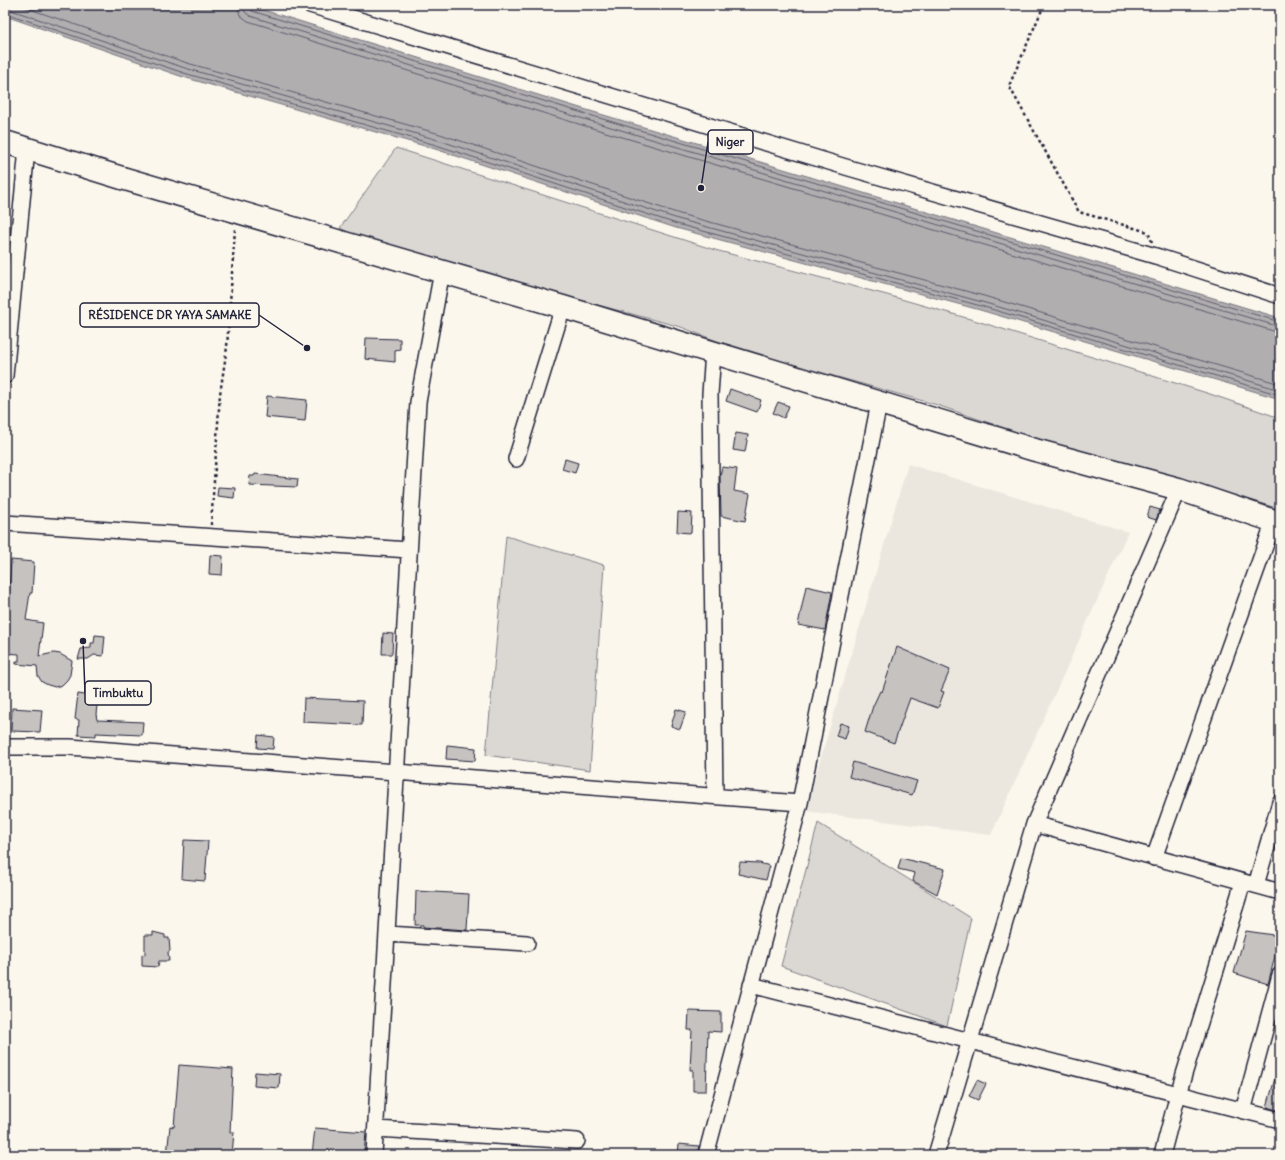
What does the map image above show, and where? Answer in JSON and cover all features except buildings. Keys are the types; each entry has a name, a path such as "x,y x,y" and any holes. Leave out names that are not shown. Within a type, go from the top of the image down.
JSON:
{"main road":[{"path":"5,142 563,307 1035,450 1179,489 1277,522"}],"street":[{"path":"310,5 849,168 1159,257 1280,296"},
{"path":"5,376 27,149"},
{"path":"374,1155 418,402 442,271"},
{"path":"516,459 563,307"},
{"path":"713,352 710,394 716,796"},
{"path":"706,1155 800,803 880,403"},
{"path":"936,1155 1034,824 1179,489"},
{"path":"1154,858 1277,522"},
{"path":"5,523 409,550"},
{"path":"5,747 70,748 800,803"},
{"path":"1162,1155 1178,1094 1250,883 1280,802"},
{"path":"1034,824 1280,892"},
{"path":"388,934 527,943"},
{"path":"1243,1111 1280,975"},
{"path":"751,985 1280,1120"},
{"path":"376,1129 577,1141"}],"path":[{"path":"1044,5 1009,86 1079,212 1148,232 1159,257"},
{"path":"210,536 220,394 227,347 236,210"}],"shaded area":[{"path":"396,148 715,250 887,295 977,321 1210,394 1280,418 1280,509 1040,440 934,404 823,373 760,358 681,327 560,295 481,270 362,239 340,228"},
{"path":"908,464 1128,532 991,835 805,811"},
{"path":"506,536 604,565 590,770 486,755"},
{"path":"818,823 971,918 947,1026 781,966"}],"water":[{"path":"5,5 247,5 577,107 1280,318 1280,399 980,310 676,228 435,149 183,77 5,16"}],"place":[{"name":"Niger","path":"701,188"},
{"name":"RÉSIDENCE DR YAYA SAMAKE","path":"307,348"},
{"name":"Timbuktu","path":"83,641"}]}
